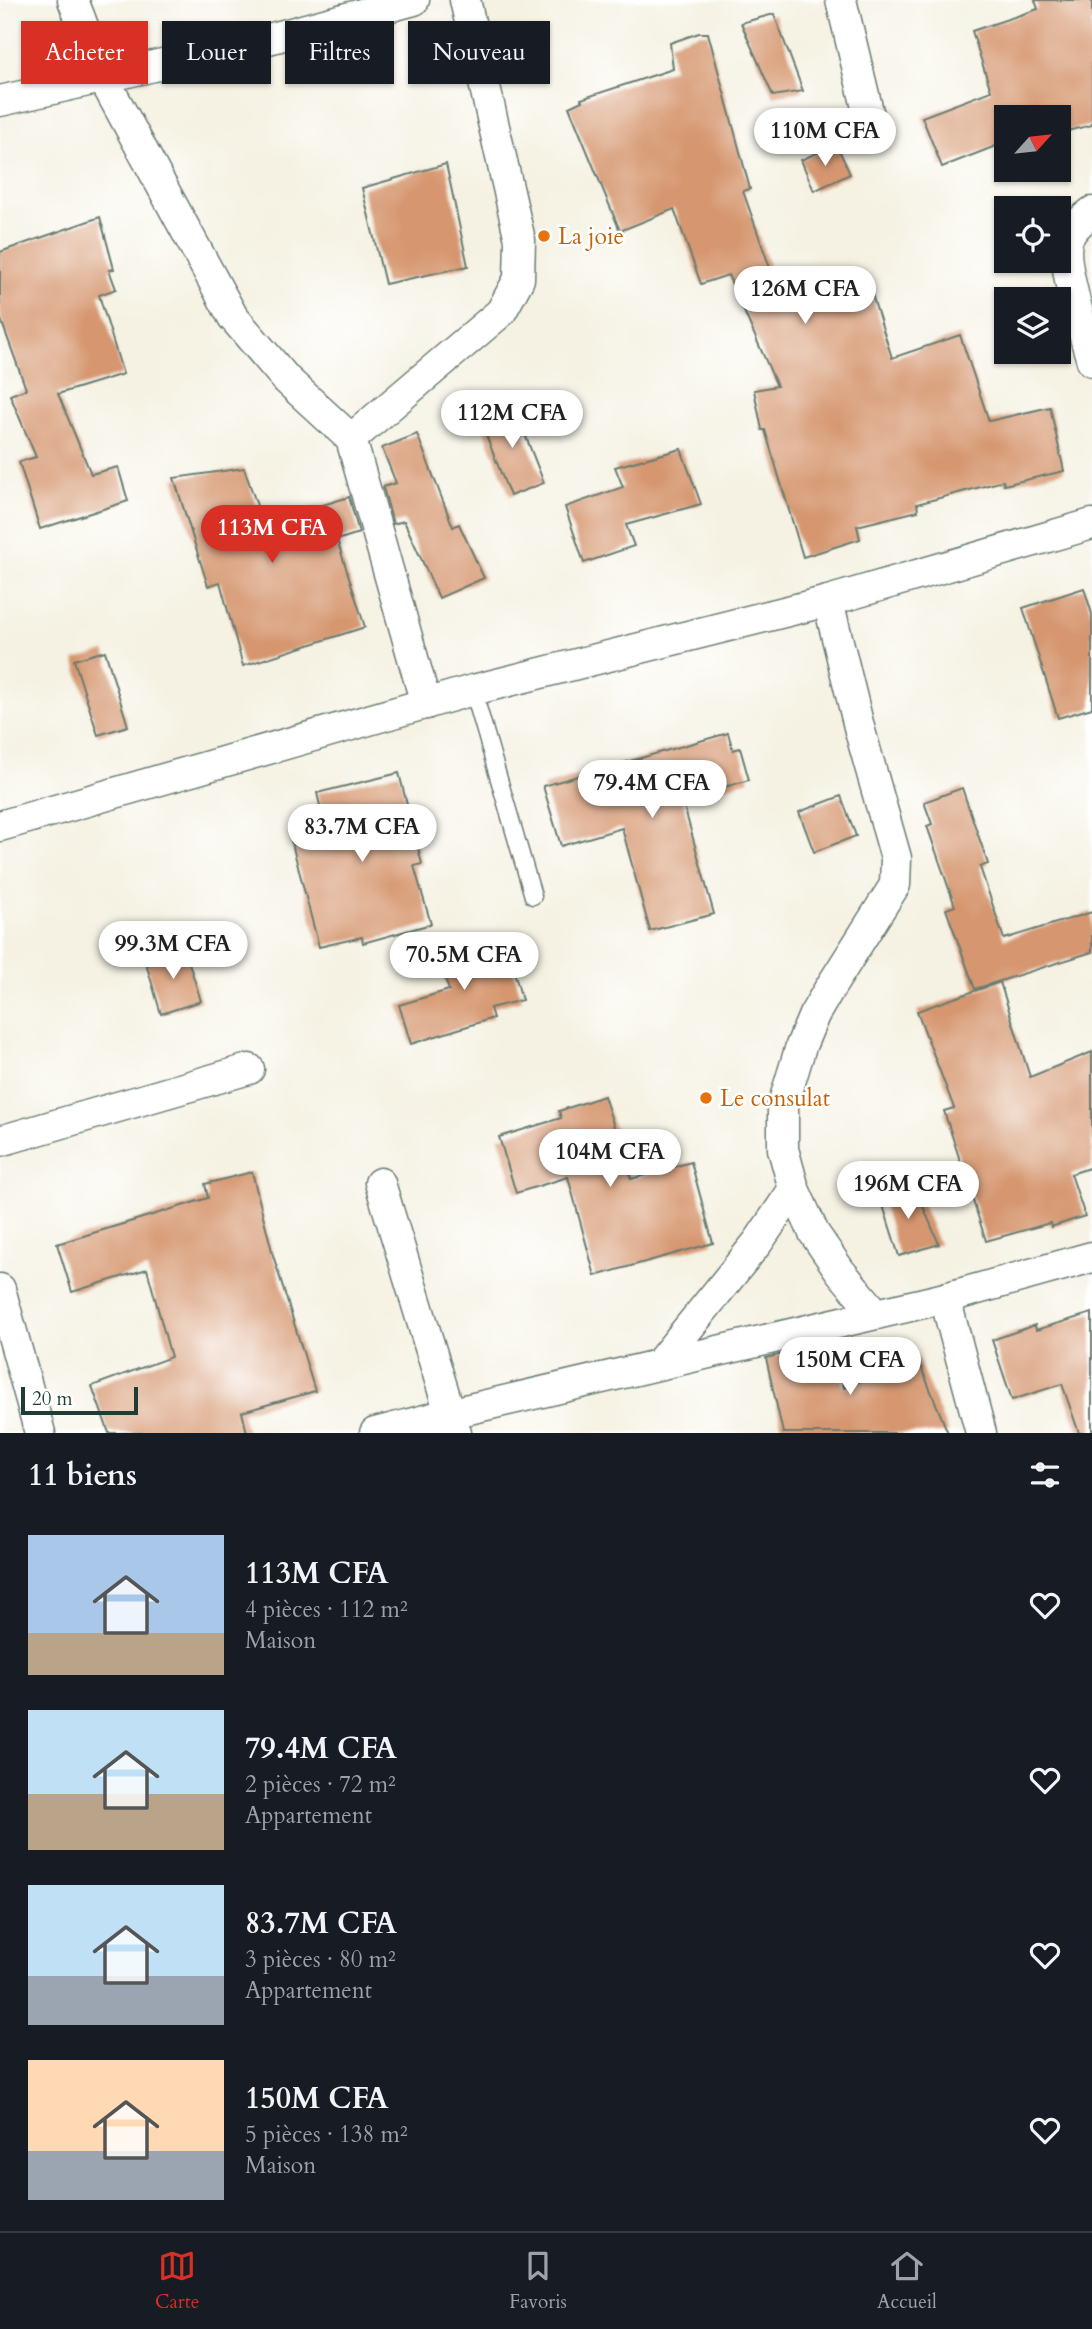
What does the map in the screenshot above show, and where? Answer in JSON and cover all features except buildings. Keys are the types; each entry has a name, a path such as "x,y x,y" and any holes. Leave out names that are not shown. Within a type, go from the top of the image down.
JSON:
{"street":[{"path":"73,0 81,21"},
{"path":"148,66 246,45 414,0"},
{"path":"351,439 502,312 519,279 520,240 465,0"},
{"path":"841,0 872,124"},
{"path":"0,101 69,84"},
{"path":"106,84 233,317 286,379 351,439 426,704"},
{"path":"1092,212 1079,222 1068,239 1066,264 1092,361"},
{"path":"0,826 473,690 828,601 1092,524"},
{"path":"828,601 860,731 896,858 894,885 814,1015 801,1046 783,1105 783,1149 794,1189 814,1233 840,1271 876,1314"},
{"path":"0,1141 249,1069"},
{"path":"380,1183 454,1423"},
{"path":"660,1363 758,1242 794,1189"},
{"path":"375,1433 454,1423 660,1363 945,1298 1092,1257"},
{"path":"0,1289 40,1433"},
{"path":"945,1298 981,1433"}],"lane":[{"path":"473,690 533,895"}],"place":[{"name":"La joie","path":"544,236"},
{"name":"Le consulat","path":"706,1098"}]}
